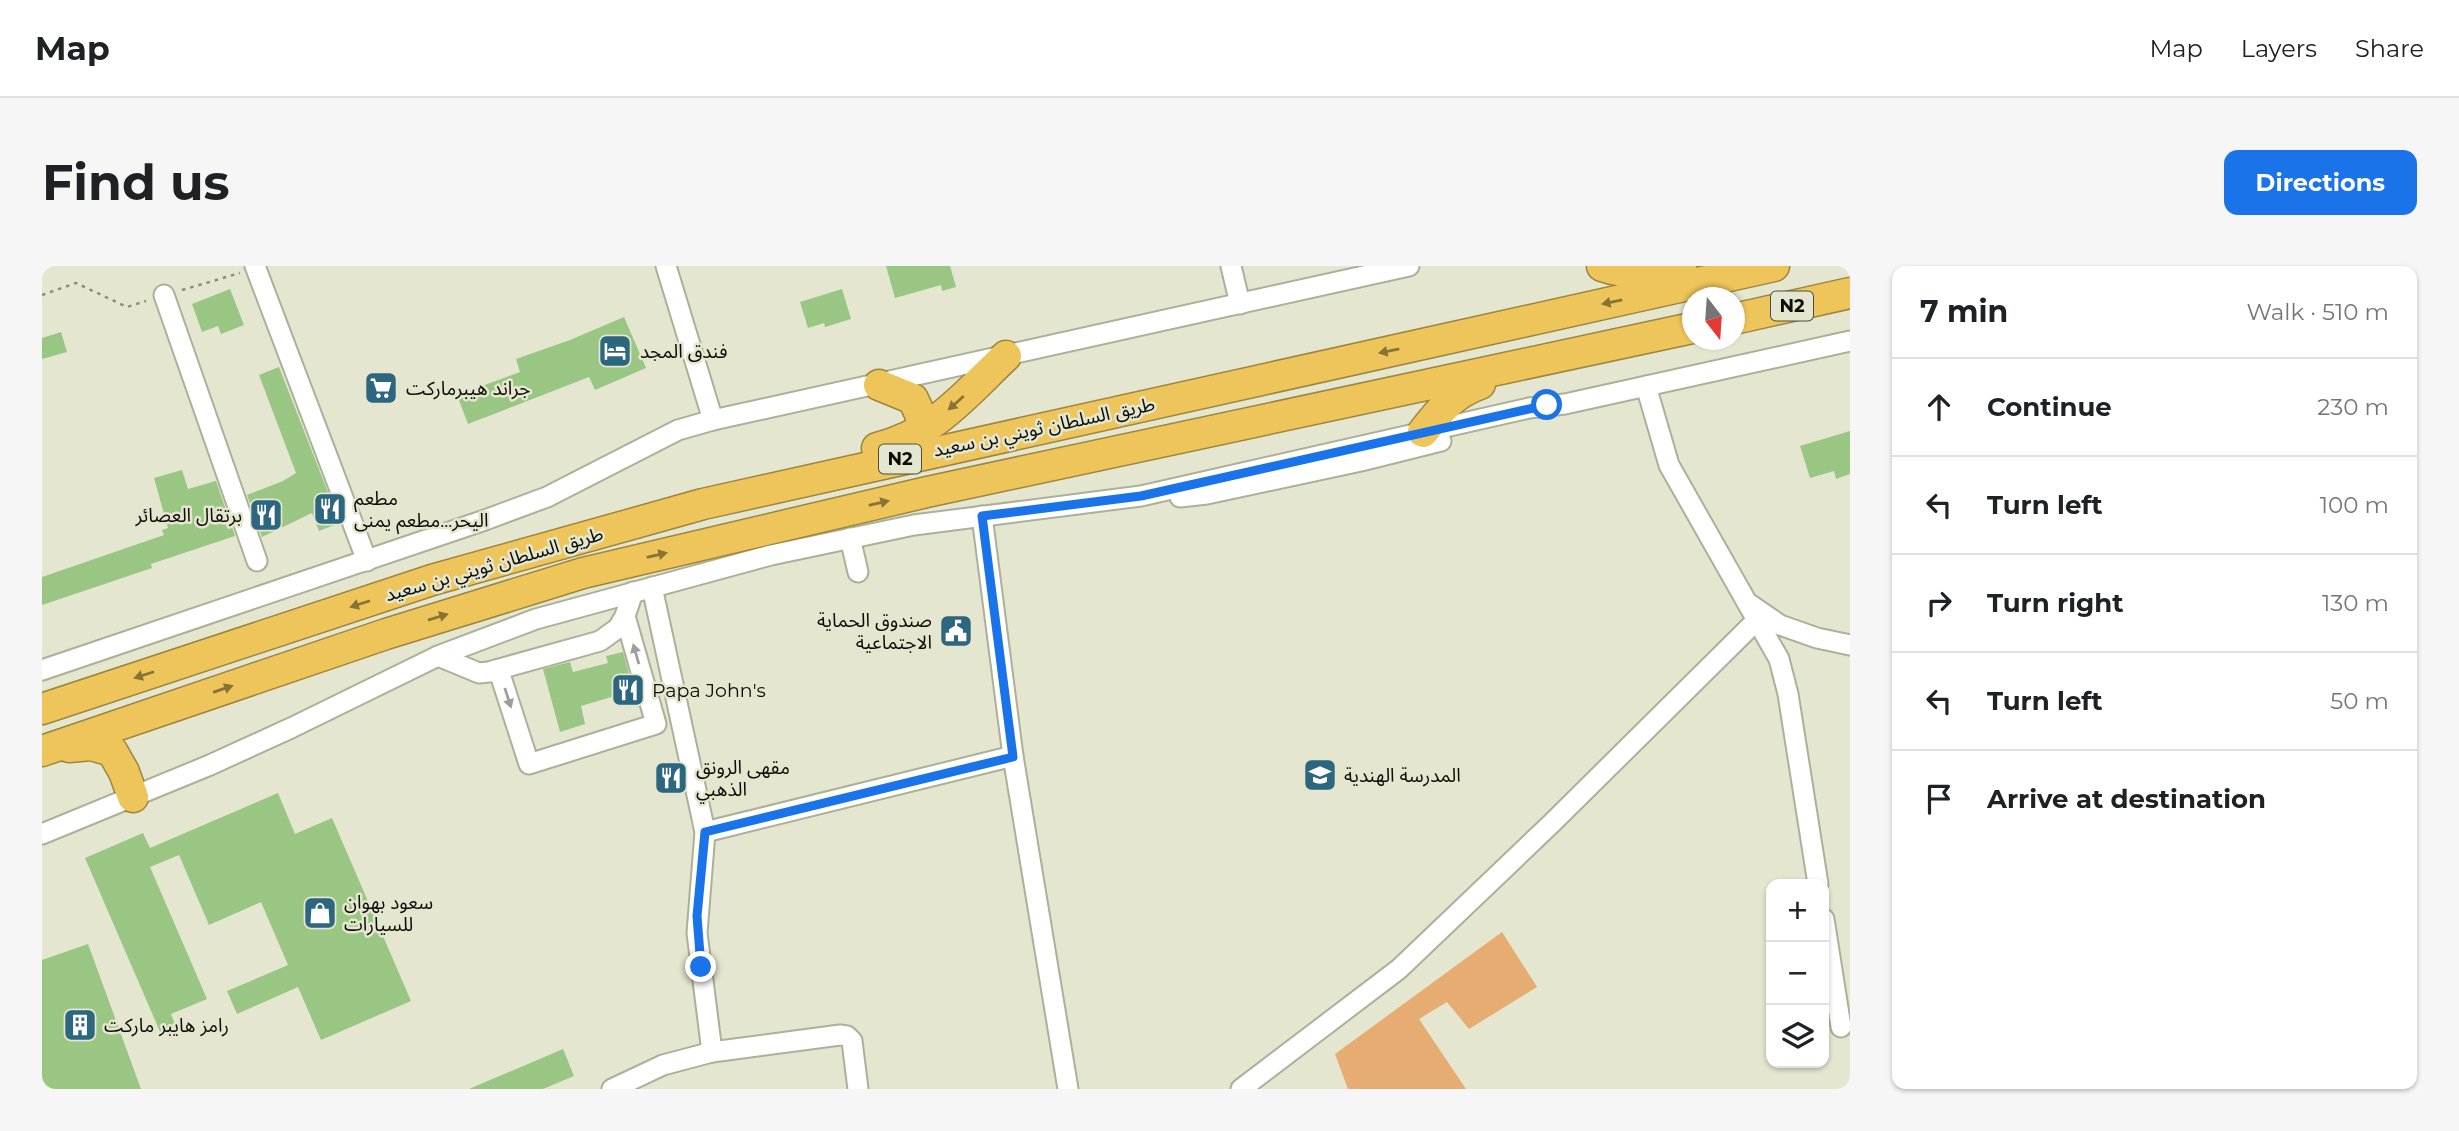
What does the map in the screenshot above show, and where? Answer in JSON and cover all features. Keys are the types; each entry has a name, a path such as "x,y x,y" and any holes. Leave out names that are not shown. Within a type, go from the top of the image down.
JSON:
{"highway":[{"path":"1613,268 1648,275 1710,266"},
{"name":"طريق السلطان ثويني بن سعيد","path":"42,709 432,580 717,501 1774,266"},
{"name":"N2","path":"1745,317 1850,293"},
{"name":"طريق السلطان ثويني بن سعيد","path":"47,749 386,634 583,573 927,492 1682,330"},
{"path":"432,580 542,531 901,442 934,424 1006,356"},
{"path":"1423,432 1447,402 1458,394 1470,387 1540,362"},
{"path":"879,385 913,399 920,414 923,431"},
{"path":"47,749 91,746 112,751 124,772 133,797"}],"street":[{"path":"255,266 367,561"},
{"path":"666,266 713,420"},
{"path":"1231,266 1240,304"},
{"path":"42,670 367,561 547,497 678,430 1409,266"},
{"path":"164,295 257,561"},
{"path":"42,834 291,728 438,656 536,619 643,589 771,555 914,525 1141,496 1529,408 1565,404 1850,341"},
{"path":"1646,386 1669,465 1779,659 1788,694 1817,879"},
{"path":"1141,496 1163,498 1202,495 1361,461 1514,423 1565,404"},
{"path":"1361,461 1402,446 1423,432"},
{"path":"982,516 1013,757 1068,1089"},
{"path":"850,538 859,572"},
{"path":"438,656 479,673 600,641 618,628 643,589"},
{"path":"643,589 705,832 697,933 712,1052"},
{"path":"1748,602 1780,625 1817,638 1850,645"},
{"path":"492,671 499,671 529,764 656,724 625,616"},
{"path":"1241,1089 1399,969 1543,832 1758,620"},
{"path":"705,832 1013,757"},
{"path":"1828,942 1841,1027"},
{"path":"612,1089 632,1084 663,1065 712,1052 840,1035 847,1036 852,1041 858,1089"}],"shaded area":[{"path":"1502,932 1537,987 1469,1029 1447,1002 1419,1019 1466,1089 1348,1089 1335,1054"}],"building":[{"path":"886,266 950,266 956,287 942,291 941,285 895,298"},
{"path":"230,289 244,325 221,334 218,326 202,332 192,304"},
{"path":"842,289 851,319 825,327 824,323 808,328 800,302"},
{"path":"624,317 646,368 595,390 589,377 468,424 457,395 520,372 516,359"},
{"path":"61,332 67,352 42,359 42,338"},
{"path":"279,367 340,523 319,531 312,513 262,537 247,495 296,473 259,375"},
{"path":"1850,431 1850,474 1836,479 1834,471 1810,478 1800,446"},
{"path":"182,470 188,489 216,481 235,536 151,564 152,568 42,605 42,577 164,535 162,530 168,528 154,478"},
{"path":"623,652 635,696 617,701 615,696 581,706 585,724 560,732 543,669 570,662 573,672 608,663 606,656"},
{"name":"سعود بهوان للسيارات","path":"278,793 295,834 332,818 411,1001 321,1040 298,987 237,1014 227,991 288,965 261,902 209,925 179,855 150,867 207,999 171,1014 176,1027 161,1034 85,858 143,833 150,848"},
{"name":"رامز هايبر ماركت","path":"88,944 141,1089 42,1089 42,960"},
{"path":"563,1049 574,1076 543,1089 469,1089"}],"place":[{"name":"فندق المجد","path":"615,351"},
{"name":"جراند ه‍يبرماركت","path":"381,388"},
{"name":"مطعم اليحر...مطعم يمنى","path":"330,509"},
{"name":"برتقال العصاىٔر","path":"266,515"},
{"name":"صندوق الحماية الاجتماعية","path":"956,631"},
{"name":"Papa John's","path":"628,690"},
{"name":"المدرسة الهندية","path":"1320,775"},
{"name":"مقهى الرونق الذهبي","path":"671,778"},
{"name":"سعود بهوان للسيارات","path":"320,913"},
{"name":"رامز هايبر ماركت","path":"80,1025"}],"route":[{"path":"701,967 697,916 705,832 1013,757 982,516 1141,496 1547,405"}]}
